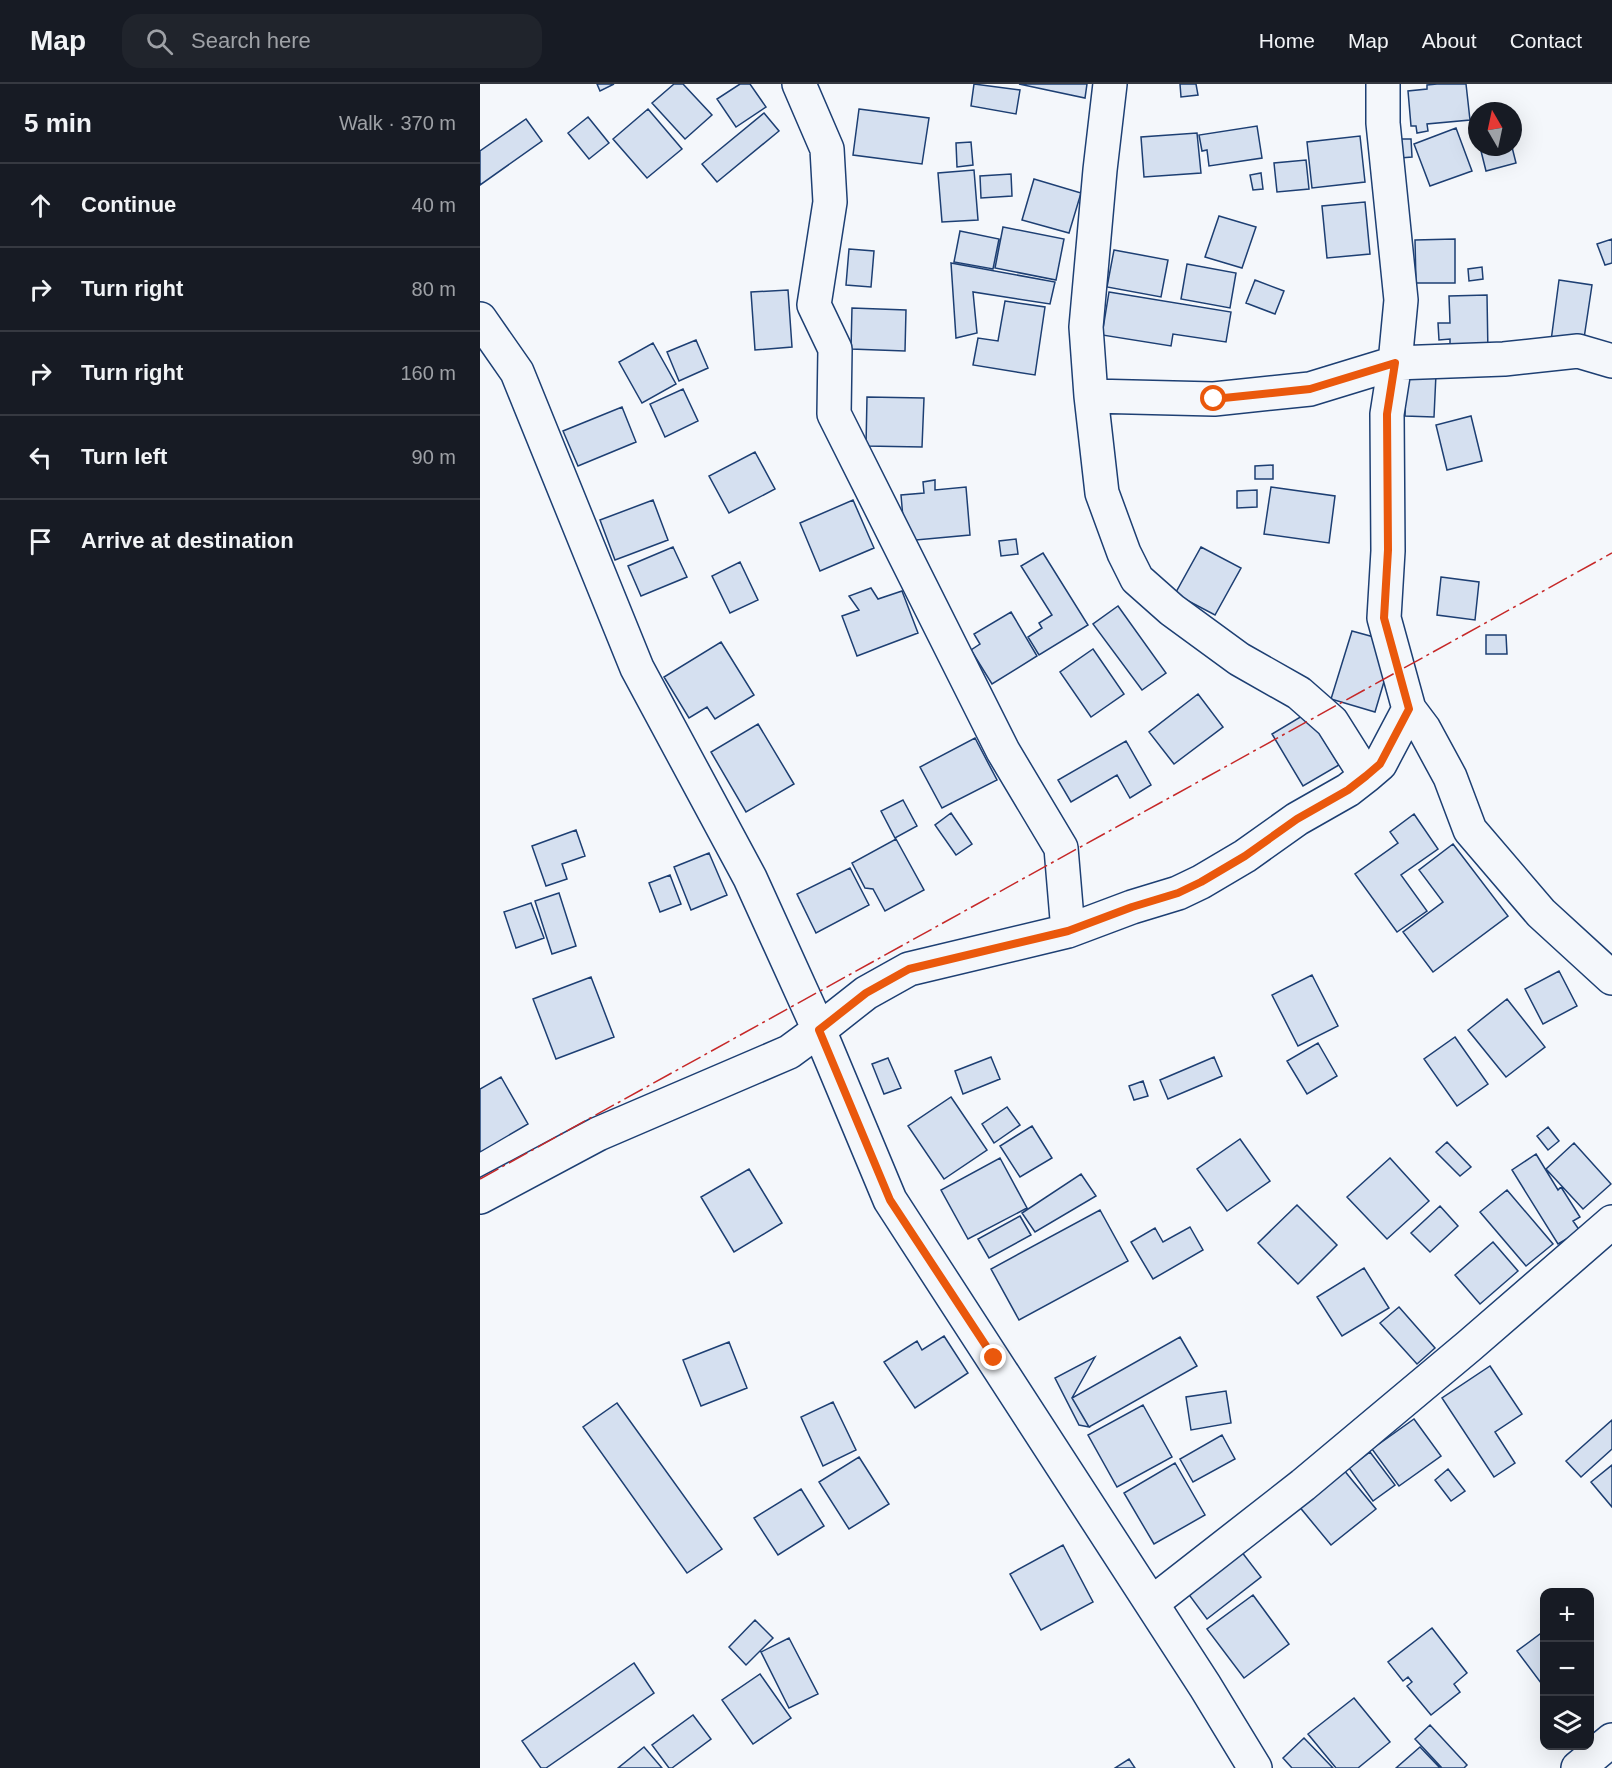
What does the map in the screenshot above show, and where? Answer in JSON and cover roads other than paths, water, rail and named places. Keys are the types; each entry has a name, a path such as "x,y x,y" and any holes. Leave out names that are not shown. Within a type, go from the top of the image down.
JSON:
{"street":[{"path":"799,84 827,149 830,202 814,305 835,350 834,414 1003,751 1060,848 1068,931"},
{"path":"1110,84 1086,327 1102,493 1124,553 1137,579 1173,610 1239,659 1299,693 1332,722 1366,776"},
{"path":"1383,84 1383,123 1401,300 1387,414 1388,550 1384,618 1409,709 1424,729 1450,777 1470,830 1541,913 1612,978"},
{"path":"480,319 517,372 637,668 750,878 819,1030 890,1200 1152,1603 1255,1768"},
{"path":"1091,396 1214,399 1310,389 1395,363 1504,359 1578,351 1612,361"},
{"path":"480,1197 598,1134 789,1052 866,993 909,969 1068,931 1178,893 1201,882 1245,856 1297,819 1348,790 1366,776 1380,764 1409,709"},
{"path":"1152,1603 1303,1485 1612,1222"},
{"path":"1578,1768 1612,1740"}]}
